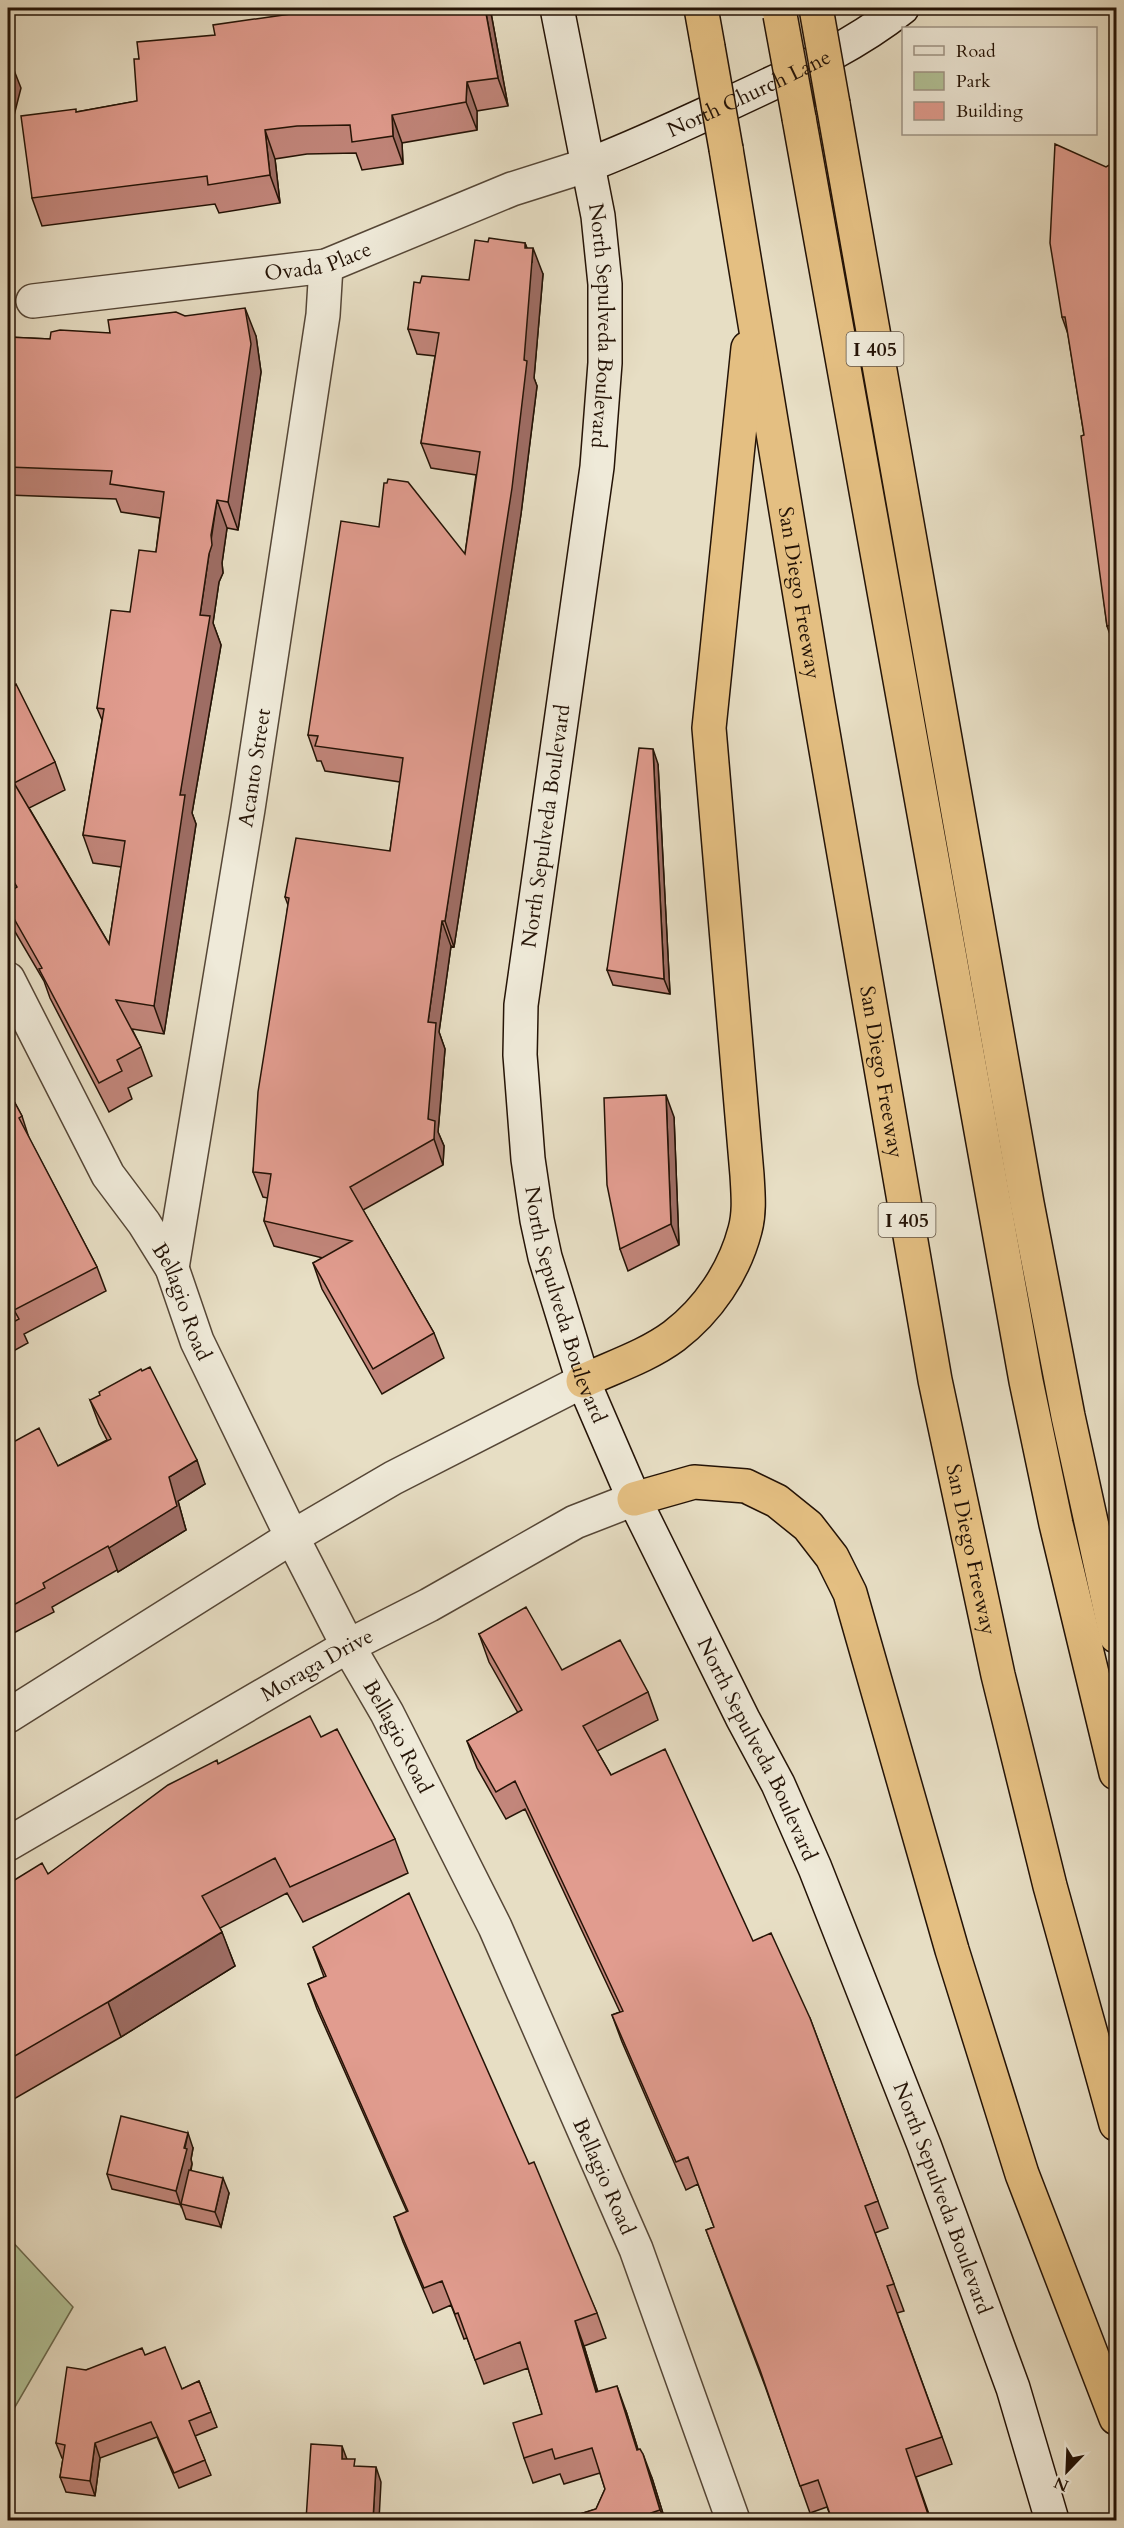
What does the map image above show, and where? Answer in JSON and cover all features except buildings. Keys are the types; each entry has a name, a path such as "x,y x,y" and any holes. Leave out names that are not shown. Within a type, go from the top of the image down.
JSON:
{"highway":[{"name":"San Diego Freeway","path":"701,8 816,698 935,1380 1001,1686 1050,1886 1116,2124"},
{"name":"I 405","path":"816,8 1027,1203 1068,1416 1116,1636"},
{"path":"779,11 1026,1381 1056,1524 1116,1773"},
{"path":"583,1381 640,1356 673,1336 691,1321 710,1303 725,1279 745,1229 748,1205 747,1175 709,728 752,305"},
{"path":"634,1499 694,1482 747,1486 777,1501 808,1526 832,1557 850,1593 952,1950 1022,2174 1116,2418"}],"street":[{"name":"North Sepulveda Boulevard","path":"557,8 598,216 605,284 605,363 597,468 521,1005 520,1055 528,1159 537,1220 545,1257 583,1381 634,1499 743,1719 778,1784 815,1868 924,2145 1012,2388 1052,2520"},
{"name":"North Church Lane","path":"588,165 623,152 776,81 861,37 902,8"},
{"name":"Ovada Place","path":"33,301 326,266 512,189 588,165"},
{"name":"Acanto Street","path":"172,1268 248,809 321,327 326,266"},
{"name":"Bellagio Road","path":"8,979 108,1175 144,1223 172,1268 197,1341 292,1537 348,1646 387,1713 495,1927 636,2249 733,2520"},
{"path":"8,1716 292,1537 393,1478 583,1381"},
{"name":"Moraga Drive","path":"8,1844 348,1646 429,1605 574,1522 634,1499"}],"green space":[{"path":"8,2237 73,2307 8,2419"}]}
